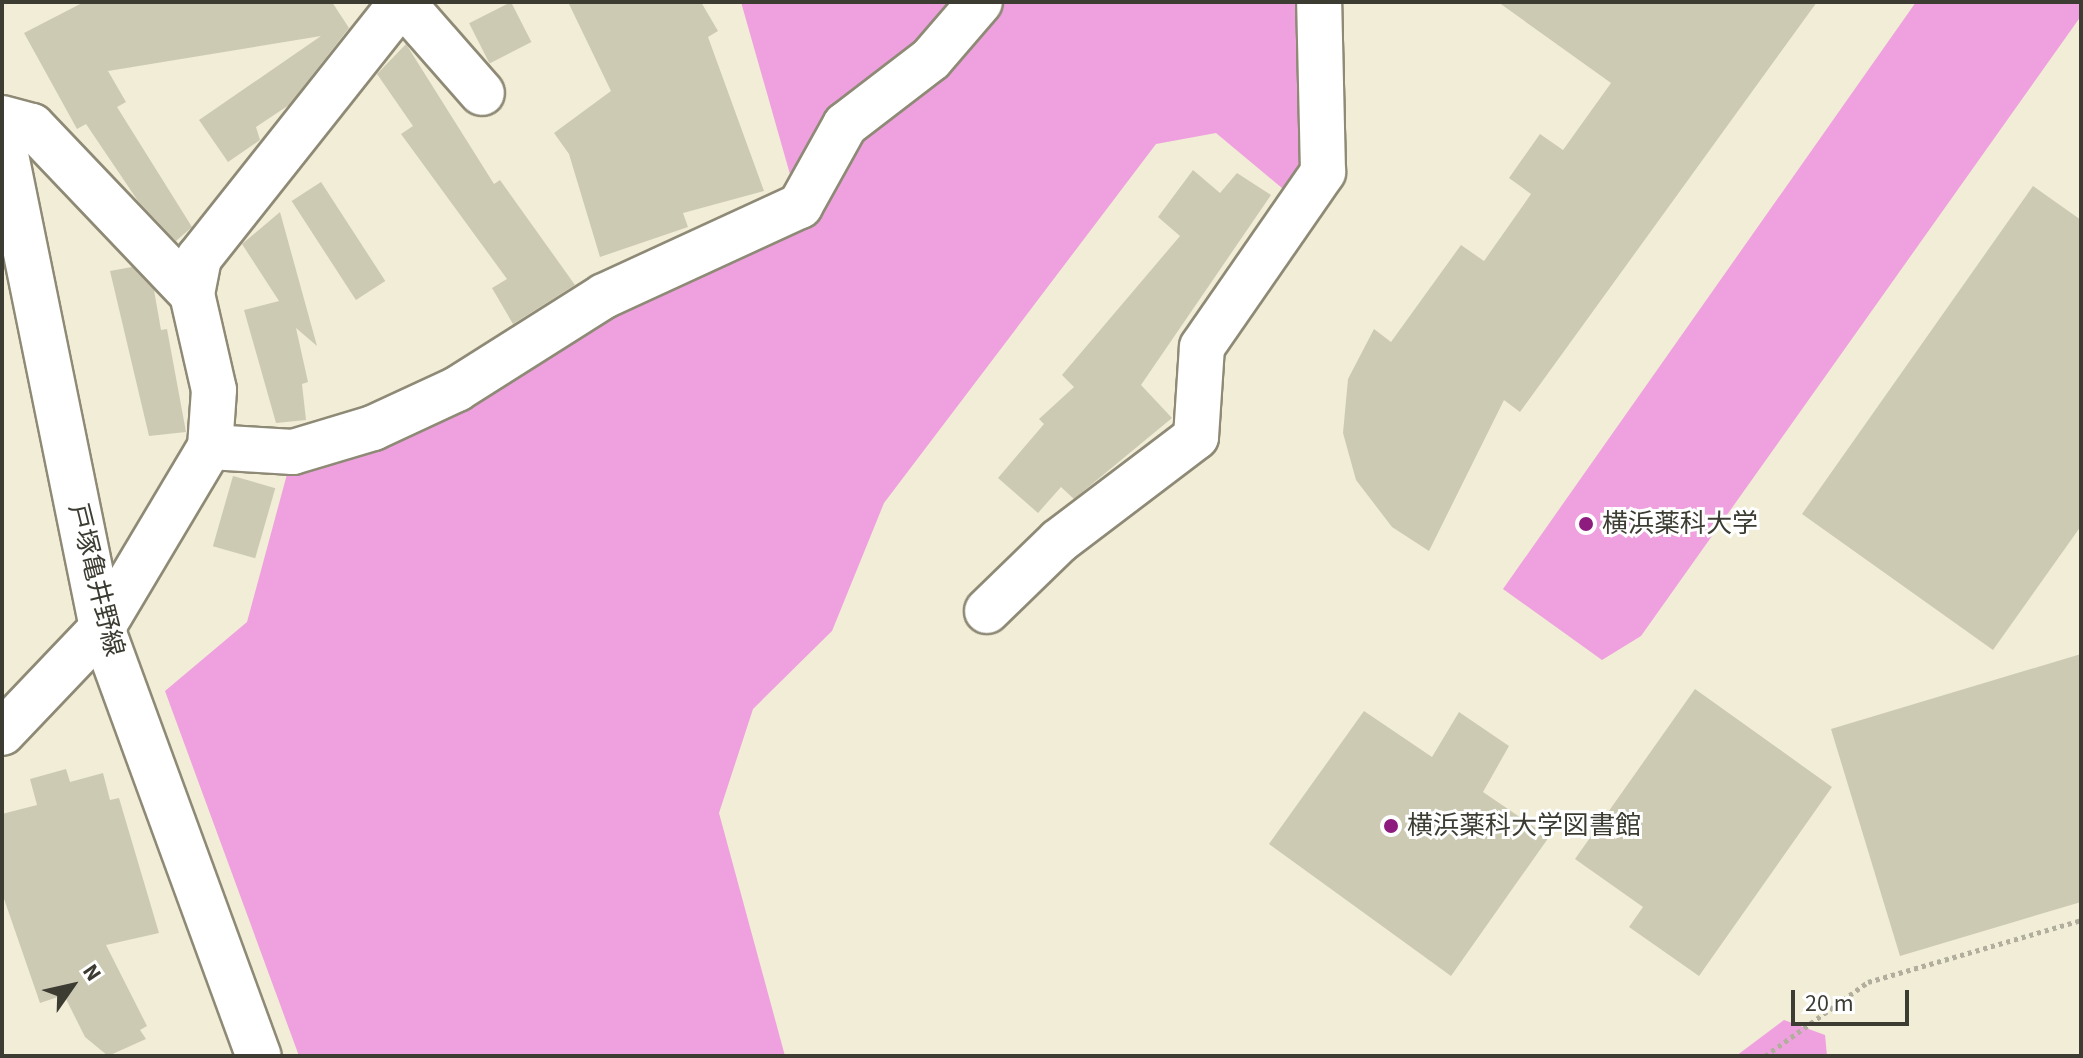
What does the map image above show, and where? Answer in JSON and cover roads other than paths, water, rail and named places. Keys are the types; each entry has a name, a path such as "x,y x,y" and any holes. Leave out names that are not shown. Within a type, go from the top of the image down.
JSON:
{"street":[{"path":"2,733 102,628 210,447 214,390 192,294 199,258 402,2 482,93"},
{"path":"210,447 293,452 373,428 457,389 604,296 800,206 845,125 931,59 980,2"},
{"path":"987,611 1059,541 1196,437 1202,347 1323,172 1319,2"},
{"path":"2,118 32,126 192,294"},
{"name":"戸塚亀井野線","path":"2,135 102,628 259,1056"}],"place":[{"name":"横浜薬科大学","path":"1586,524"},
{"name":"横浜薬科大学図書館","path":"1391,826"}]}
